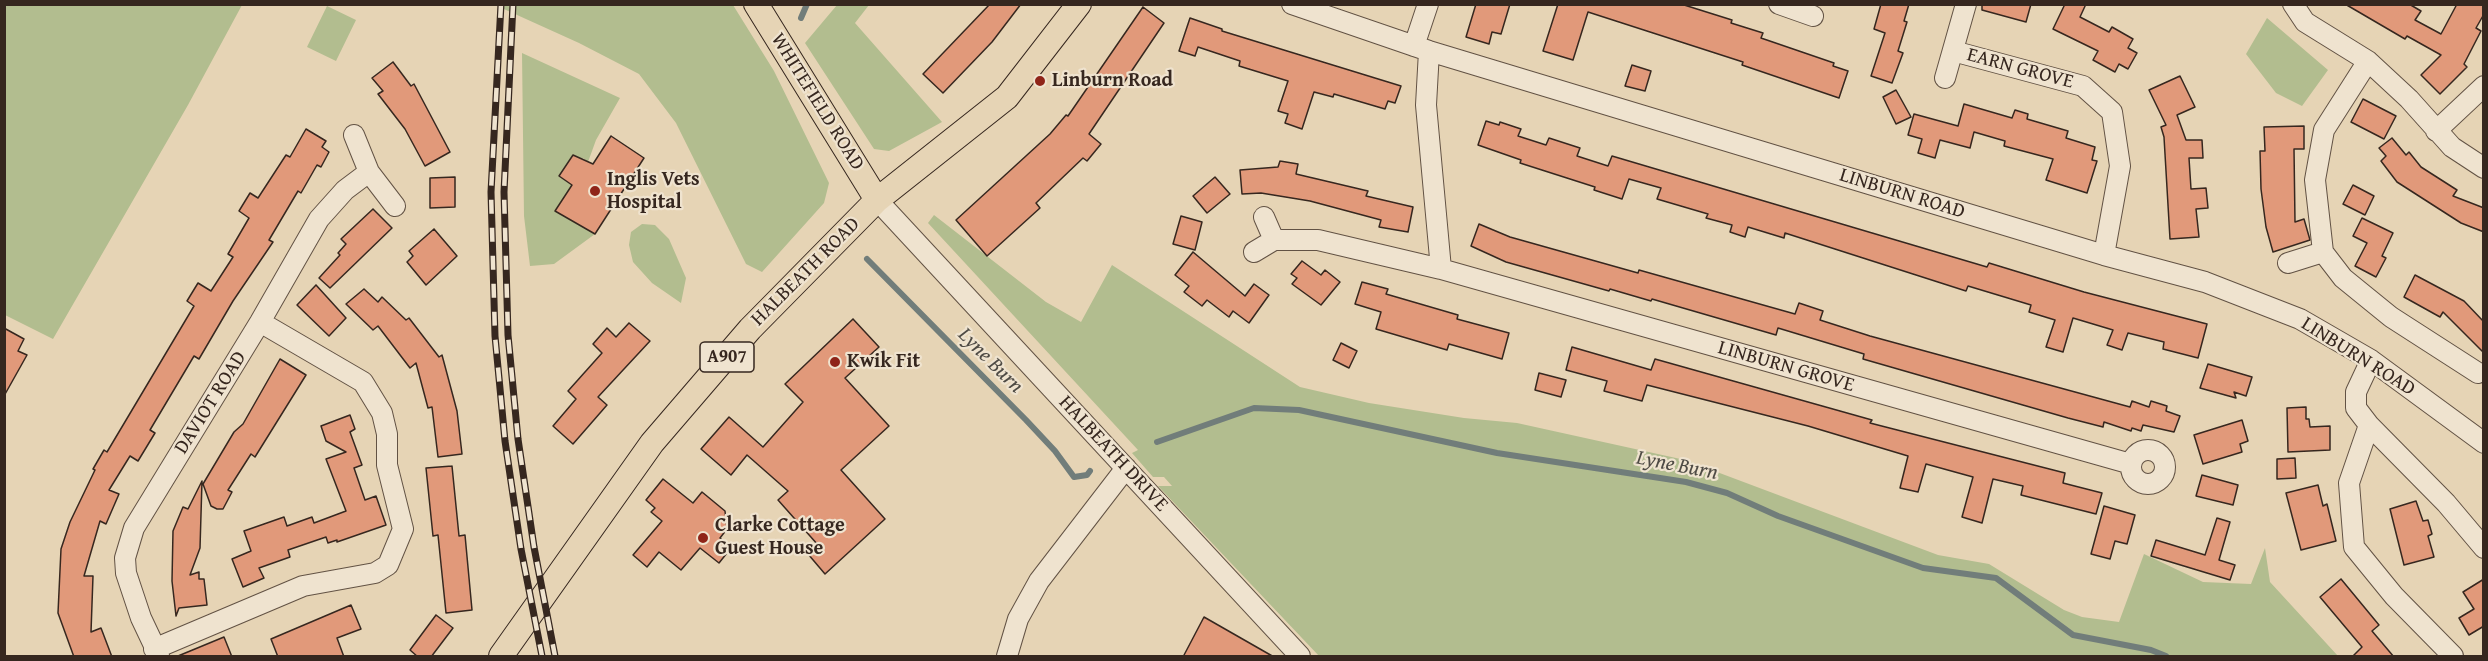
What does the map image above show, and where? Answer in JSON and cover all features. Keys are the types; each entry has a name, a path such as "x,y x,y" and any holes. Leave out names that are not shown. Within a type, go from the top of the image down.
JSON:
{"main road":[{"name":"WHITEFIELD ROAD","path":"756,4 877,200"},
{"name":"HALBEATH ROAD","path":"501,657 652,443 754,325 877,200 1007,97 1079,4"}],"street":[{"name":"LINBURN ROAD","path":"1292,4 1421,49 2104,255 2205,282 2300,319 2371,360 2484,443"},
{"path":"1428,4 1421,49 1441,269"},
{"path":"1779,4 1813,16"},
{"name":"EARN GROVE","path":"1945,78 1966,4"},
{"path":"2293,4 2305,22 2368,61 2409,99 2452,147 2484,168"},
{"name":"EARN GROVE","path":"1953,51 2083,86 2112,112 2120,166 2104,255"},
{"path":"2368,61 2324,130 2315,180 2323,252 2343,278 2391,317 2478,373"},
{"path":"2436,131 2484,86"},
{"path":"354,135 369,172 395,206"},
{"name":"DAVIOT ROAD","path":"157,653 128,581 125,558 134,528 260,322 319,219 345,190 369,172"},
{"name":"HALBEATH DRIVE","path":"877,200 1300,657"},
{"path":"1254,252 1274,240 1264,217"},
{"name":"LINBURN GROVE","path":"1274,240 1318,240 1441,269 2131,464"},
{"path":"2288,263 2323,252"},
{"path":"157,653 303,586 375,573 388,566 403,529 387,465 387,434 382,413 363,382 260,322"},
{"path":"2371,360 2356,392 2356,408 2369,425 2446,503 2484,548"},
{"path":"2369,425 2349,483 2354,547 2394,596 2453,657"},
{"path":"1007,657 1018,619 1039,581 1126,468"}],"green space":[{"path":"4,5 242,5 188,105 53,339 5,315"},
{"path":"495,5 733,5 774,71 829,183 824,203 762,272 746,264 676,123 639,74 579,43"},
{"path":"837,5 869,5 855,23 942,122 889,151 874,149 805,43"},
{"path":"327,6 356,20 336,61 307,47"},
{"path":"2267,18 2328,70 2302,106 2276,93 2246,54"},
{"path":"522,53 620,98 596,140 588,162 583,158 581,161 572,156 559,176 572,185 555,211 595,234 554,264 530,266 524,216"},
{"path":"934,215 1046,302 1081,322 1112,265 1300,387 1369,403 1464,418 1517,423 1685,460 1938,555 1989,564 2064,610 2082,617 2119,622 2144,554 2203,582 2251,584 2265,548 2270,582 2338,656 1319,656 1158,486 1172,486 1164,477 1153,477 1132,453 1138,450 928,223"},
{"path":"642,224 655,225 669,239 686,278 681,303 652,283 633,262 629,245 631,232"}],"building":[{"path":"990,4 1021,4 992,42 943,93 923,74"},
{"path":"1476,4 1510,4 1501,34 1492,32 1489,44 1466,37"},
{"path":"1558,4 1681,4 1732,20 1731,23 1763,33 1761,38 1834,63 1833,66 1848,71 1839,98 1742,65 1743,62 1588,12 1573,60 1543,51"},
{"path":"1881,4 1909,4 1904,21 1907,22 1898,51 1903,53 1892,83 1871,76 1885,33 1874,29"},
{"path":"1982,4 2031,4 2026,22 1982,10"},
{"path":"2065,4 2086,4 2080,17 2109,32 2112,27 2133,39 2128,48 2137,53 2128,69 2119,64 2115,72 2093,60 2098,51 2053,29"},
{"path":"2345,4 2409,4 2421,11 2415,20 2441,34 2457,4 2484,4 2484,14 2476,28 2481,31 2464,64 2467,67 2440,94 2421,75 2441,55 2407,36 2405,39"},
{"path":"1143,7 1164,23 1089,134 1101,144 1087,161 1083,158 1036,203 1040,208 987,256 956,220 1050,134 1066,115 1068,116"},
{"path":"1190,18 1222,29 1222,31 1401,86 1395,103 1388,101 1385,109 1334,94 1333,97 1314,92 1302,129 1285,123 1288,114 1278,111 1288,81 1239,66 1240,61 1198,47 1195,56 1179,51"},
{"path":"393,62 411,86 414,84 450,152 425,166 405,129 378,94 383,91 372,78"},
{"path":"1632,65 1651,71 1645,91 1625,86"},
{"path":"2180,76 2195,107 2177,115 2186,140 2202,140 2203,158 2189,158 2191,189 2206,188 2208,208 2196,209 2199,237 2170,239 2164,137 2161,127 2166,125 2149,90"},
{"path":"1896,90 1911,117 1896,124 1883,97"},
{"path":"2363,99 2396,116 2384,139 2351,122"},
{"path":"1964,104 2012,118 2015,110 2028,114 2027,119 2068,131 2066,138 2095,147 2092,160 2097,161 2087,193 2046,180 2053,159 2004,146 2005,141 1974,132 1970,148 1940,140 1935,158 1918,153 1922,139 1908,135 1914,114 1958,126"},
{"path":"1486,121 1499,125 1500,122 1521,129 1518,136 1546,145 1549,138 1580,148 1577,156 1608,166 1612,156 1987,267 1989,263 2084,292 2207,324 2198,358 2163,349 2164,342 2128,333 2122,350 2107,345 2113,330 2073,318 2063,352 2046,347 2055,320 2029,312 2031,305 1968,286 1966,291 1785,233 1784,238 1748,227 1745,237 1730,232 1732,225 1706,218 1708,214 1657,199 1661,188 1629,179 1622,199 1594,190 1595,187 1520,163 1521,160 1478,145"},
{"path":"2304,126 2304,149 2294,149 2295,222 2304,219 2310,240 2273,252 2266,227 2261,189 2260,151 2265,151 2264,127"},
{"path":"306,129 326,141 322,147 329,152 321,167 317,165 301,193 298,191 269,240 273,242 233,301 199,359 194,356 150,430 155,433 138,461 130,456 109,490 119,494 106,524 100,521 84,576 93,576 91,632 101,628 112,657 74,657 58,613 61,549 70,522 95,470 93,469 104,450 107,452 194,306 187,301 198,283 211,291 233,257 228,254 249,218 239,211 250,193 258,198 286,155 290,157"},
{"name":"Inglis Vets Hospital","path":"611,136 644,158 595,234 555,211 572,185 559,176 573,155 593,164"},
{"path":"2392,138 2406,155 2409,152 2421,167 2457,190 2453,196 2484,208 2484,232 2461,223 2397,182 2381,161 2386,156 2379,148"},
{"path":"1280,161 1298,164 1296,174 1368,191 1366,196 1413,207 1408,232 1379,227 1381,220 1310,201 1261,193 1242,194 1240,170 1278,167"},
{"path":"455,177 455,207 430,208 430,178"},
{"path":"1215,177 1230,194 1207,213 1193,196"},
{"path":"2353,185 2374,196 2365,215 2343,204"},
{"path":"373,209 392,228 330,288 319,278 340,255 338,253 346,244 341,239"},
{"path":"1181,216 1202,222 1195,250 1173,244"},
{"path":"2362,218 2393,233 2382,256 2386,258 2376,277 2355,266 2367,243 2353,236"},
{"path":"1479,224 1510,237 1795,314 1799,303 1823,311 1820,320 1870,336 2130,407 2132,401 2149,407 2151,401 2167,406 2166,411 2180,416 2174,432 2143,425 2141,431 2132,428 2131,431 2104,422 2103,427 2068,418 1863,359 1864,354 1778,328 1776,335 1652,299 1651,301 1610,289 1609,291 1506,262 1471,246"},
{"path":"434,229 457,256 426,285 407,262 413,256 409,251"},
{"path":"1193,252 1245,296 1254,284 1269,295 1249,323 1233,311 1229,317 1207,300 1202,306 1184,292 1189,286 1175,275"},
{"path":"1302,261 1321,275 1325,270 1340,282 1321,305 1292,284 1297,278 1291,274"},
{"path":"2415,275 2464,301 2484,322 2484,353 2443,312 2440,317 2404,297"},
{"path":"1362,282 1388,289 1386,294 1458,315 1457,319 1509,333 1502,359 1449,344 1447,350 1376,329 1381,312 1355,304"},
{"path":"316,285 346,318 329,336 297,305"},
{"path":"364,289 378,302 382,297 406,320 409,318 439,357 442,355 457,411 462,454 438,457 432,407 428,408 416,363 410,368 378,326 373,330 346,304"},
{"path":"853,319 879,347 845,378 889,426 841,470 885,519 825,574 808,554 818,545 778,500 788,491 747,455 731,475 701,449 729,417 763,447 803,402 785,384"},
{"path":"629,323 650,341 598,397 607,405 573,444 553,426 576,399 568,391 602,353 593,344 607,328 616,337"},
{"path":"4,328 24,339 18,351 27,355 4,396"},
{"path":"1341,343 1357,351 1349,368 1333,360"},
{"path":"1572,347 1651,370 1655,359 1872,420 1870,423 2065,473 2063,483 2102,493 2096,514 2021,495 2023,486 1993,479 1982,523 1962,517 1973,477 1926,464 1918,492 1900,488 1908,456 1808,426 1647,385 1642,401 1604,391 1607,381 1566,370"},
{"path":"280,359 306,375 255,457 251,454 228,490 232,492 223,509 217,509 211,506 203,484 234,432 243,424"},
{"path":"2208,364 2252,377 2246,396 2234,392 2236,398 2200,388"},
{"path":"1539,373 1566,380 1561,397 1535,390"},
{"path":"2306,407 2306,419 2309,419 2310,427 2330,426 2330,450 2288,452 2287,408"},
{"path":"350,415 355,429 350,432 362,465 354,468 365,500 376,496 386,525 337,542 337,540 328,543 326,537 288,550 290,557 259,568 264,578 243,587 232,559 251,551 244,531 284,517 287,526 312,517 314,523 346,511 326,459 346,452 326,441 321,426"},
{"path":"2242,420 2248,441 2240,444 2242,452 2203,464 2194,435"},
{"path":"2295,458 2296,478 2277,479 2277,459"},
{"path":"452,466 459,536 465,535 472,610 446,613 438,535 433,536 426,468"},
{"path":"2202,475 2238,485 2233,505 2196,496"},
{"name":"Clarke Cottage Guest House","path":"663,479 693,503 702,492 725,511 727,529 720,538 731,548 719,563 700,548 681,570 659,552 647,567 633,555 662,521 651,512 655,508 646,500"},
{"path":"202,481 200,548 190,575 199,572 199,579 204,579 207,605 179,608 176,616 172,581 173,531 183,507 188,509"},
{"path":"2318,485 2323,506 2327,504 2336,541 2301,550 2286,493"},
{"path":"2416,501 2423,521 2428,520 2432,534 2428,536 2434,557 2404,565 2390,509"},
{"path":"2104,506 2135,515 2127,544 2115,541 2110,559 2091,554"},
{"path":"2217,518 2230,522 2219,560 2235,565 2230,580 2151,556 2156,540 2205,555"},
{"path":"2341,579 2379,625 2372,631 2394,657 2352,657 2362,647 2320,597"},
{"path":"2484,579 2484,626 2469,635 2459,618 2474,609 2463,592"},
{"path":"351,605 361,629 337,638 344,657 278,657 271,639"},
{"path":"436,615 453,628 431,657 418,657 410,650"},
{"path":"1204,617 1274,657 1183,657"},
{"path":"224,637 232,657 178,656"}],"waterway":[{"name":"Lyne Burn","path":"801,18 807,4"},
{"name":"Lyne Burn","path":"867,259 1026,420 1055,451 1074,477 1087,475 1090,471"},
{"name":"Lyne Burn","path":"1157,442 1254,408 1299,410 1497,453 1686,482 1727,493 1778,516 1923,568 1996,578 2073,635 2151,650 2166,656"}],"railway":[{"path":"501,4 491,192 495,336 505,441 521,549 542,656"},
{"path":"513,4 504,192 508,335 518,439 534,547 555,656"}],"place":[{"name":"Linburn Road","path":"1040,81"},
{"name":"Inglis Vets Hospital","path":"595,191"},
{"name":"Kwik Fit","path":"835,362"},
{"name":"Clarke Cottage Guest House","path":"703,538"}]}
